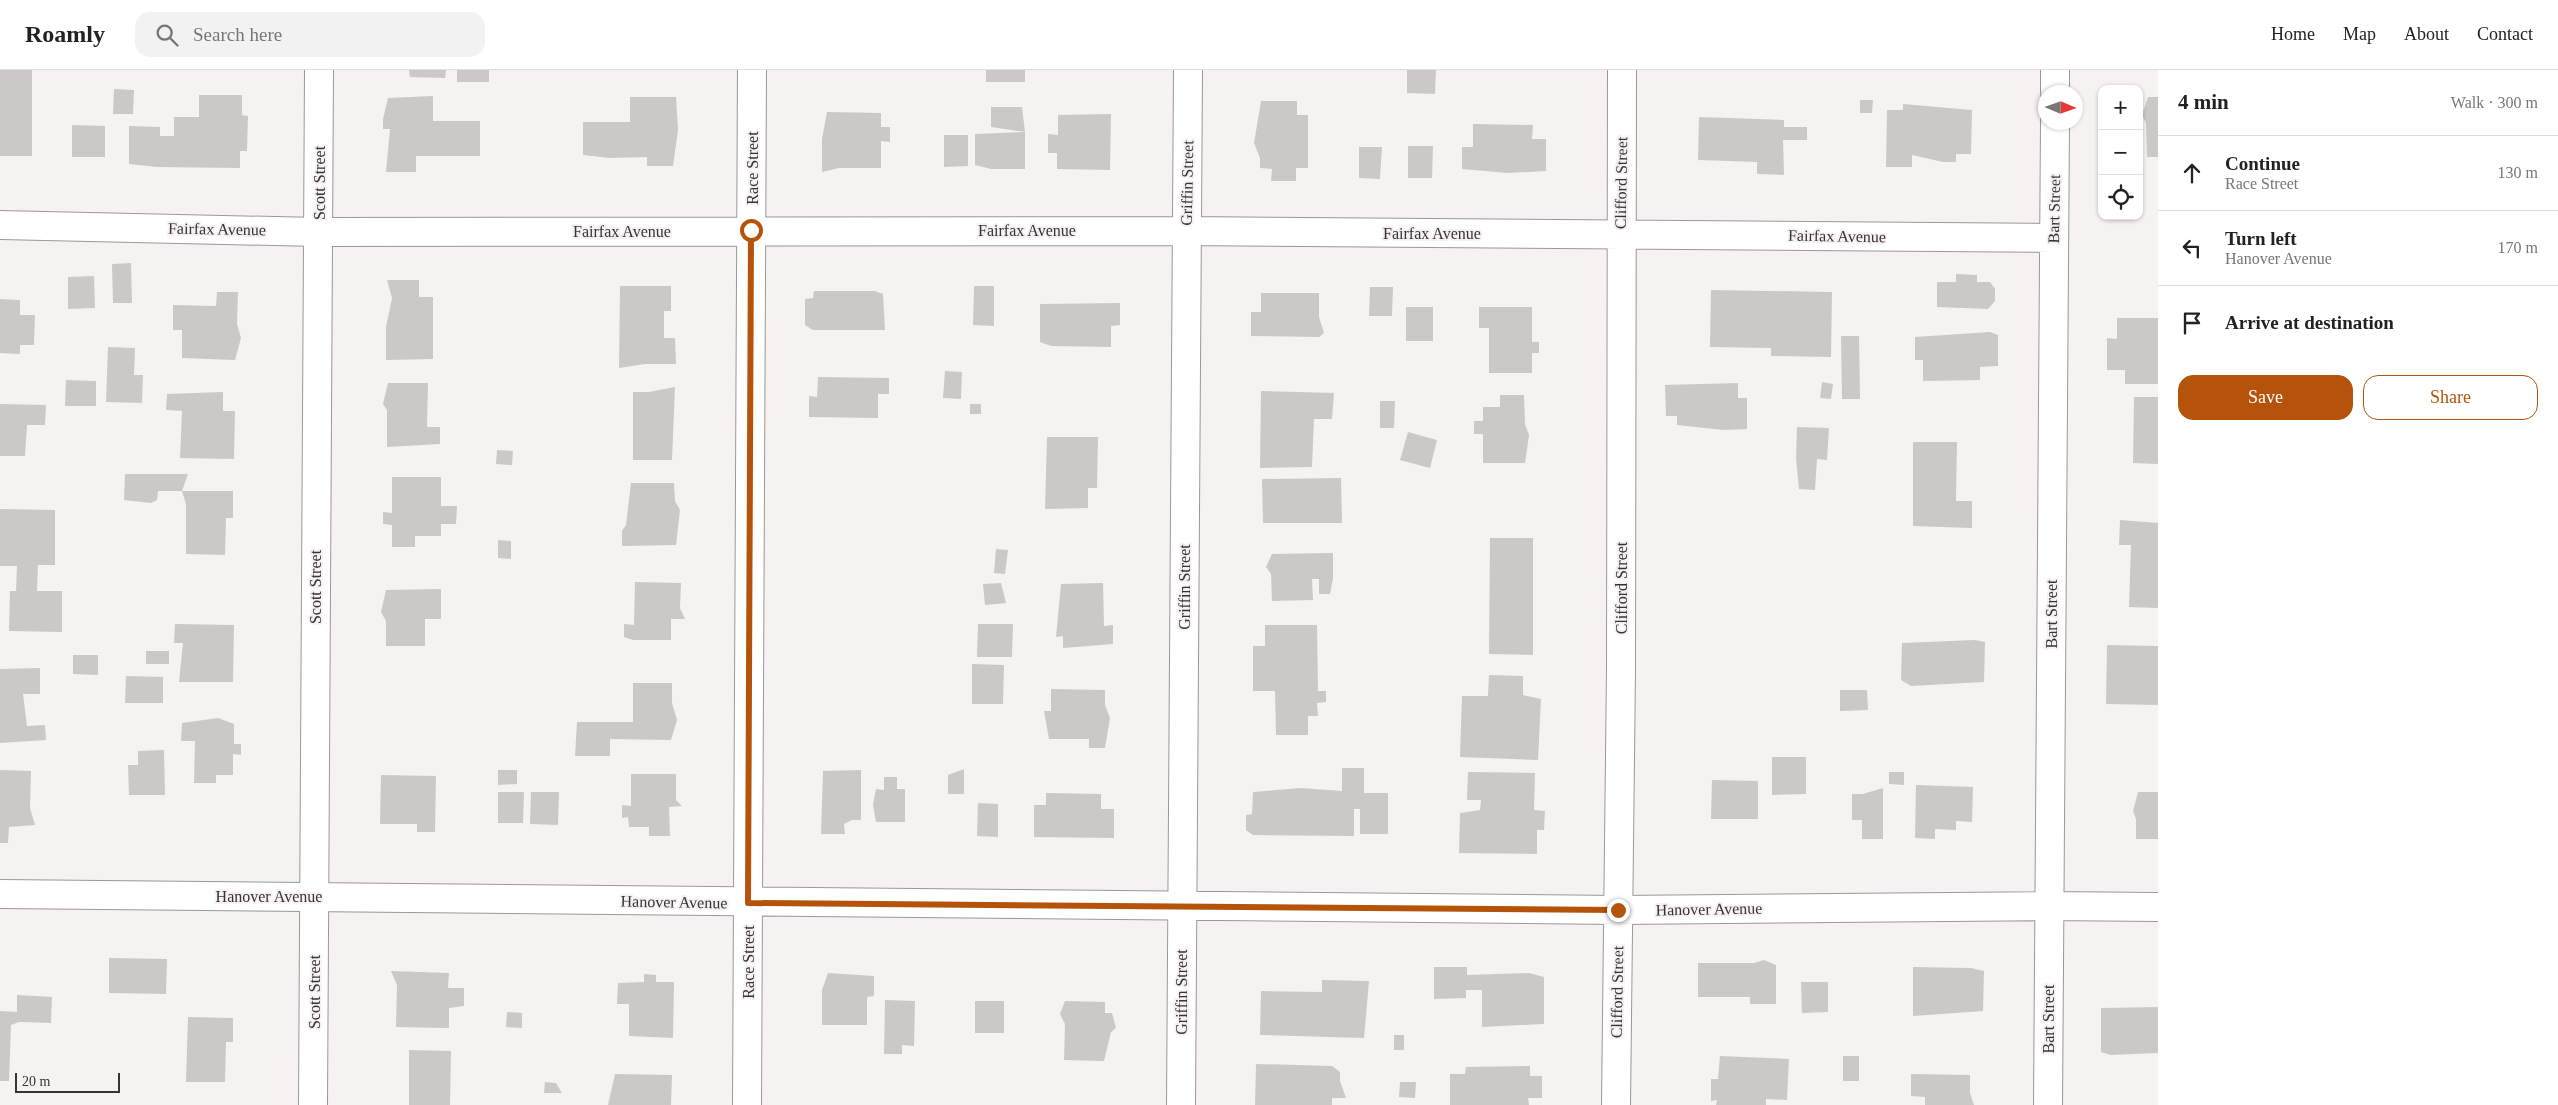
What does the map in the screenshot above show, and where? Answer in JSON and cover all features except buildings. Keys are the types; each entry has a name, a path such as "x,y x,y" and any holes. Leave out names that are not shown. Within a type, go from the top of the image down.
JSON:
{"street":[{"name":"Scott Street","path":"313,1105 319,70"},
{"name":"Race Street","path":"747,1105 752,70"},
{"name":"Griffin Street","path":"1181,1105 1188,70"},
{"name":"Clifford Street","path":"1616,1105 1621,670 1620,234 1622,70"},
{"path":"2055,85 2056,70"},
{"name":"Bart Street","path":"2048,1105 2055,130"},
{"name":"Fairfax Avenue","path":"0,225 318,232 751,230 1186,231 2054,238"},
{"name":"Hanover Avenue","path":"0,894 314,896 1182,908 1618,910 2049,906 2158,907"}],"route":[{"path":"751,230 748,903 1182,908 1618,910"}]}
